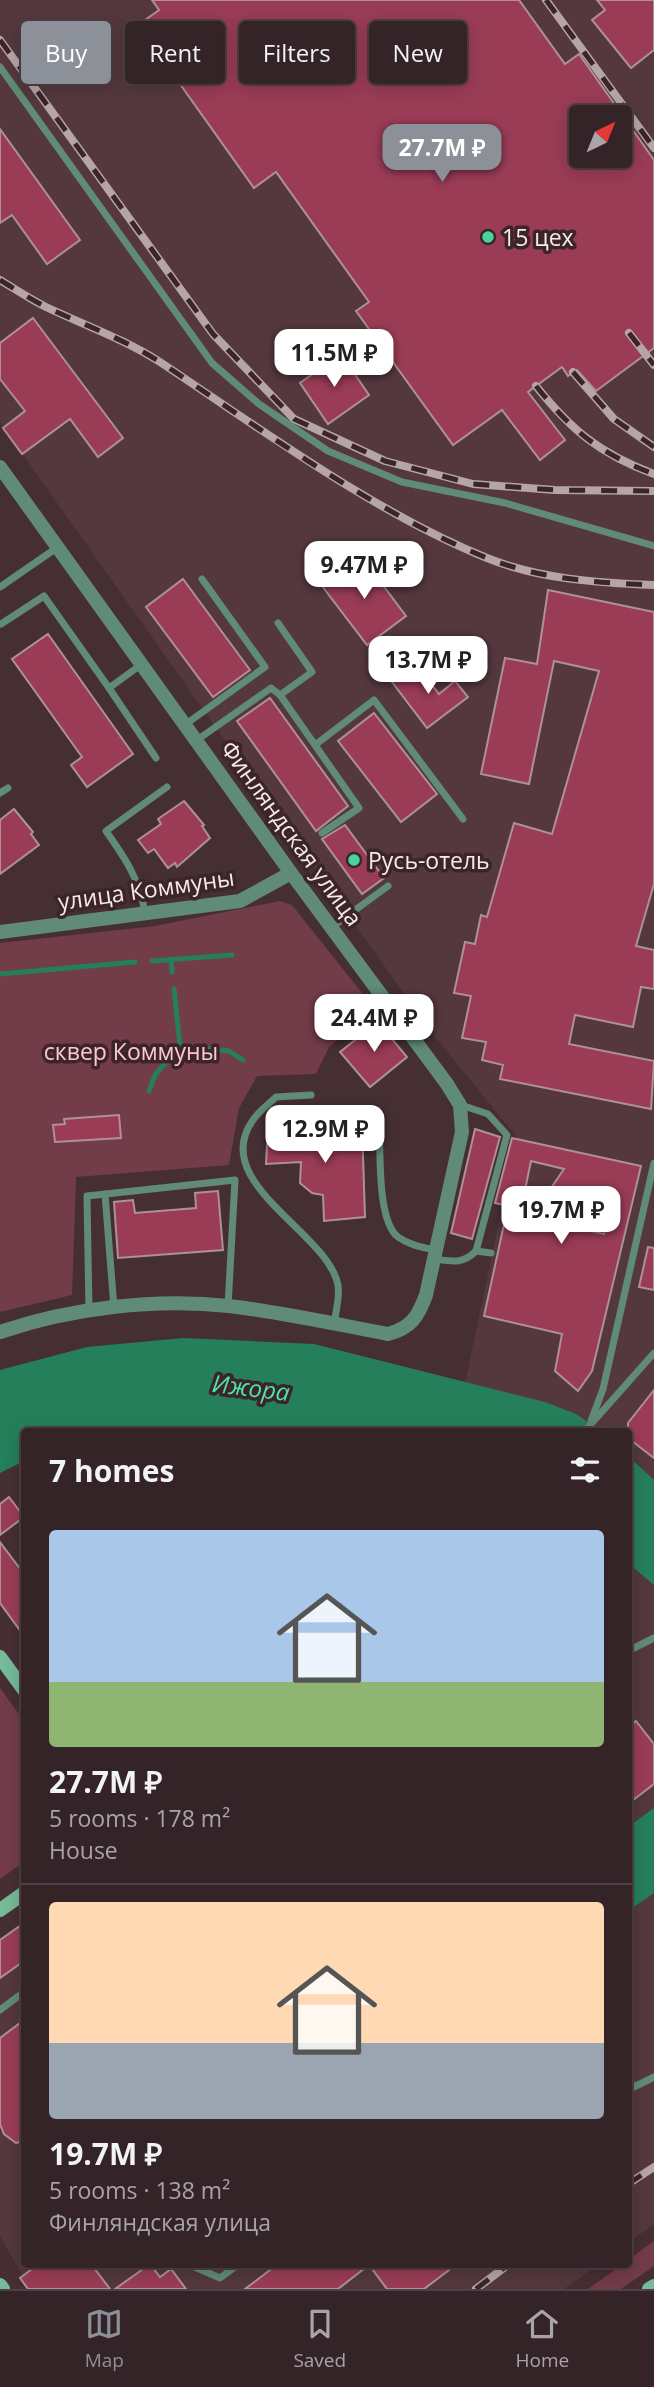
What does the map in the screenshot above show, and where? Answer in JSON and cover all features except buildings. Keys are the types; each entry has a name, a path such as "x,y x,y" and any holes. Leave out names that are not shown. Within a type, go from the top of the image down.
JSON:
{"main road":[{"path":"0,1657 21,1686"},
{"path":"0,1910 21,1895"},
{"path":"649,2289 654,2286"}],"street":[{"name":"Финляндская улица","path":"0,467 460,1105"},
{"name":"улица Коммуны","path":"0,932 240,901 291,873"},
{"path":"0,1332 89,1312 154,1304 228,1306 388,1334 406,1329 419,1314 434,1254 462,1132 460,1105"}],"lane":[{"path":"0,67 212,363 260,404 328,451 402,482 505,503 654,546"},
{"path":"0,587 58,547"},
{"path":"186,724 265,667 202,579"},
{"path":"1,624 44,596 156,758"},
{"path":"278,623 312,672 280,695"},
{"path":"108,688 143,664"},
{"path":"197,740 271,688 280,695 359,808 322,833"},
{"path":"315,745 374,700 463,819"},
{"path":"146,914 133,870 106,831 167,787"},
{"path":"0,793 8,788"},
{"path":"331,928 388,886"},
{"path":"311,1095 276,1097 253,1120 245,1139 246,1157 251,1180 329,1265 338,1286 334,1324"},
{"path":"325,1109 370,1110 379,1119 386,1221 396,1236 434,1254 459,1262 467,1260 476,1251 507,1135 488,1114 460,1105"},
{"path":"591,1421 603,1389 654,1163"},
{"path":"89,1312 87,1196 234,1180 228,1306"},
{"path":"105,1194 114,1309"},
{"path":"476,1251 491,1253"},
{"path":"587,1428 654,1353"},
{"path":"632,1649 654,1637"},
{"path":"0,2010 21,1994"},
{"path":"632,2084 634,2087 654,2077"},
{"path":"197,2268 220,2278 234,2268"}],"shaded area":[{"path":"0,0 654,0 654,2224 632,2240 632,1428 456,1428 517,1137 431,1032 0,422"},
{"path":"21,1924 21,2268 594,2268 564,2289 30,2289 0,2236 0,1940"}],"green space":[{"name":"сквер Коммуны","path":"280,901 292,905 374,1008 329,1047 316,1074 257,1076 239,1108 229,1165 76,1177 72,1295 0,1312 0,943 155,926"},
{"path":"0,1688 21,1717 21,1864 0,1879"},
{"path":"654,2241 654,2266 621,2289 588,2289 618,2268 632,2268 632,2257"}],"water":[{"name":"Ижора","path":"183,1338 314,1344 545,1402 576,1414 597,1428 21,1428 21,1462 0,1473 0,1370 87,1347"},
{"path":"632,1460 654,1480 654,1585 632,1566"},
{"path":"654,1808 654,1893 632,1908 632,1824"}],"waterway":[{"path":"152,961 232,955"},
{"path":"171,959 172,972"},
{"path":"0,974 135,962"},
{"path":"149,1091 155,1075 180,1046 174,989"},
{"path":"180,1046 229,1051 243,1060"}],"railway":[{"path":"546,0 654,148"},
{"path":"0,40 213,334 294,419 385,461 473,484 555,490 654,491"},
{"path":"0,280 46,307 118,339 160,362 319,468 403,518 445,539 487,558 527,571 590,581 654,585"},
{"path":"629,333 654,365"},
{"path":"573,372 614,419 654,447"},
{"path":"536,386 562,416 588,439 618,458 654,474"},
{"path":"632,2181 654,2167"},
{"path":"476,2289 504,2268"}],"place":[{"name":"15 цех","path":"488,237"},
{"name":"Русь-отель","path":"354,860"}]}
